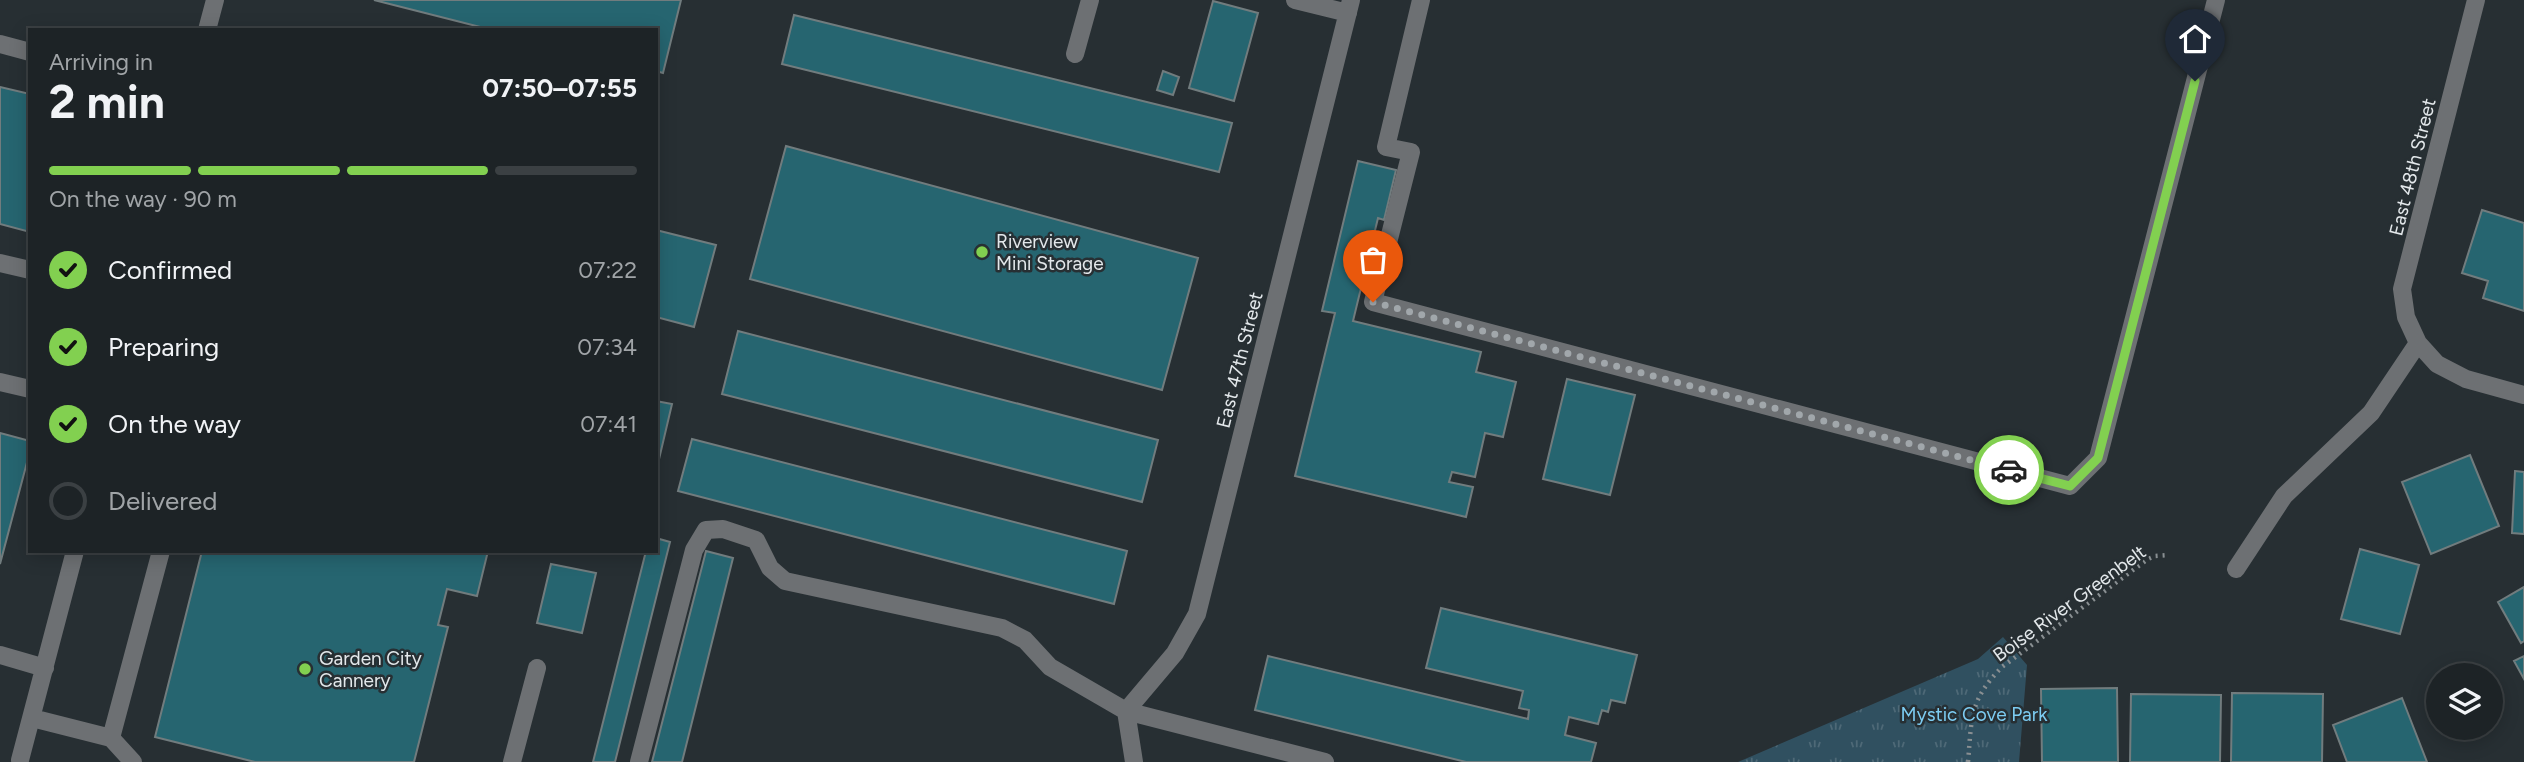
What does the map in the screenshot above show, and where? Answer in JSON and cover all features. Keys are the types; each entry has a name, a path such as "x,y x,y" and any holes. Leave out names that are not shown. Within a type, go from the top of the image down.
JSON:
{"street":[{"path":"208,28 215,0"},
{"path":"1075,54 1090,0"},
{"path":"1295,0 1349,6"},
{"path":"1421,0 1386,147 1410,152 1373,302 2070,486 2098,458 2216,0"},
{"name":"East 48th Street","path":"2418,343 2406,317 2402,289 2476,0"},
{"name":"East 47th Street","path":"1126,711 1175,653 1197,614 1349,6"},
{"path":"0,44 28,51"},
{"path":"0,263 28,270"},
{"path":"2236,569 2284,496 2371,413 2418,343 2437,364 2466,379 2524,395"},
{"path":"0,382 28,389"},
{"path":"639,762 694,550 706,530 723,529 756,540 770,568 785,582 1002,628 1025,640 1050,667 1126,711 1325,762"},
{"path":"20,760 74,553"},
{"path":"111,738 160,553"},
{"path":"0,655 45,668"},
{"path":"512,762 537,668"},
{"path":"1126,711 1134,762"},
{"path":"33,718 111,738 133,762"}],"path":[{"name":"Boise River Greenbelt","path":"1968,762 1977,697 1994,675 2148,559 2169,555"}],"green space":[{"name":"Mystic Cove Park","path":"2003,637 2027,665 2019,762 1738,762 1978,659"}],"building":[{"path":"374,0 681,0 663,73 658,72 658,28 484,28"},
{"path":"1213,1 1258,13 1234,101 1189,88"},
{"path":"794,15 1232,123 1219,172 782,64"},
{"path":"1163,71 1179,77 1173,95 1157,90"},
{"path":"0,87 28,94 28,231 0,224"},
{"path":"786,146 1198,258 1162,390 750,279"},
{"path":"1358,161 1396,170 1384,220 1378,218 1353,321 1481,352 1476,372 1516,382 1503,437 1485,433 1475,477 1452,472 1449,482 1473,487 1466,517 1295,476 1335,313 1322,311"},
{"path":"2482,210 2524,223 2524,311 2483,298 2488,281 2462,273"},
{"path":"658,230 716,245 694,327 658,318"},
{"path":"738,331 1158,440 1142,502 722,394"},
{"path":"1567,379 1635,395 1610,495 1543,479"},
{"path":"658,401 672,404 658,464"},
{"path":"0,433 28,440 28,459 0,564"},
{"path":"692,439 1127,551 1114,604 678,491"},
{"path":"2470,455 2499,526 2431,554 2402,482"},
{"path":"2515,471 2524,472 2524,534 2512,533"},
{"path":"658,539 670,542 615,762 593,762 645,553 658,553"},
{"path":"2360,549 2419,565 2400,634 2341,619"},
{"path":"706,551 733,558 682,762 652,762"},
{"name":"Garden City Cannery","path":"201,553 488,553 477,596 447,589 438,625 448,627 414,762 255,762 155,737"},
{"path":"551,564 596,573 582,633 537,623"},
{"path":"2524,587 2524,641 2521,643 2498,602"},
{"path":"1441,608 1637,655 1625,703 1611,700 1608,712 1602,710 1598,724 1569,717 1565,735 1596,743 1591,762 1466,762 1255,710 1268,656 1528,719 1529,710 1519,708 1523,691 1426,668"},
{"path":"2524,656 2524,679 2514,661"},
{"path":"2117,688 2118,762 2042,762 2041,689"},
{"path":"2232,693 2323,694 2322,762 2231,762"},
{"path":"2131,694 2221,695 2220,762 2130,762"},
{"path":"2402,698 2427,762 2347,762 2333,725"}],"way so far":[{"path":"1373,302 2009,470"}],"place":[{"name":"Riverview Mini Storage","path":"982,252"},
{"name":"Garden City Cannery","path":"305,669"}],"route":[{"path":"2009,470 2070,486 2098,458 2195,81"}]}
